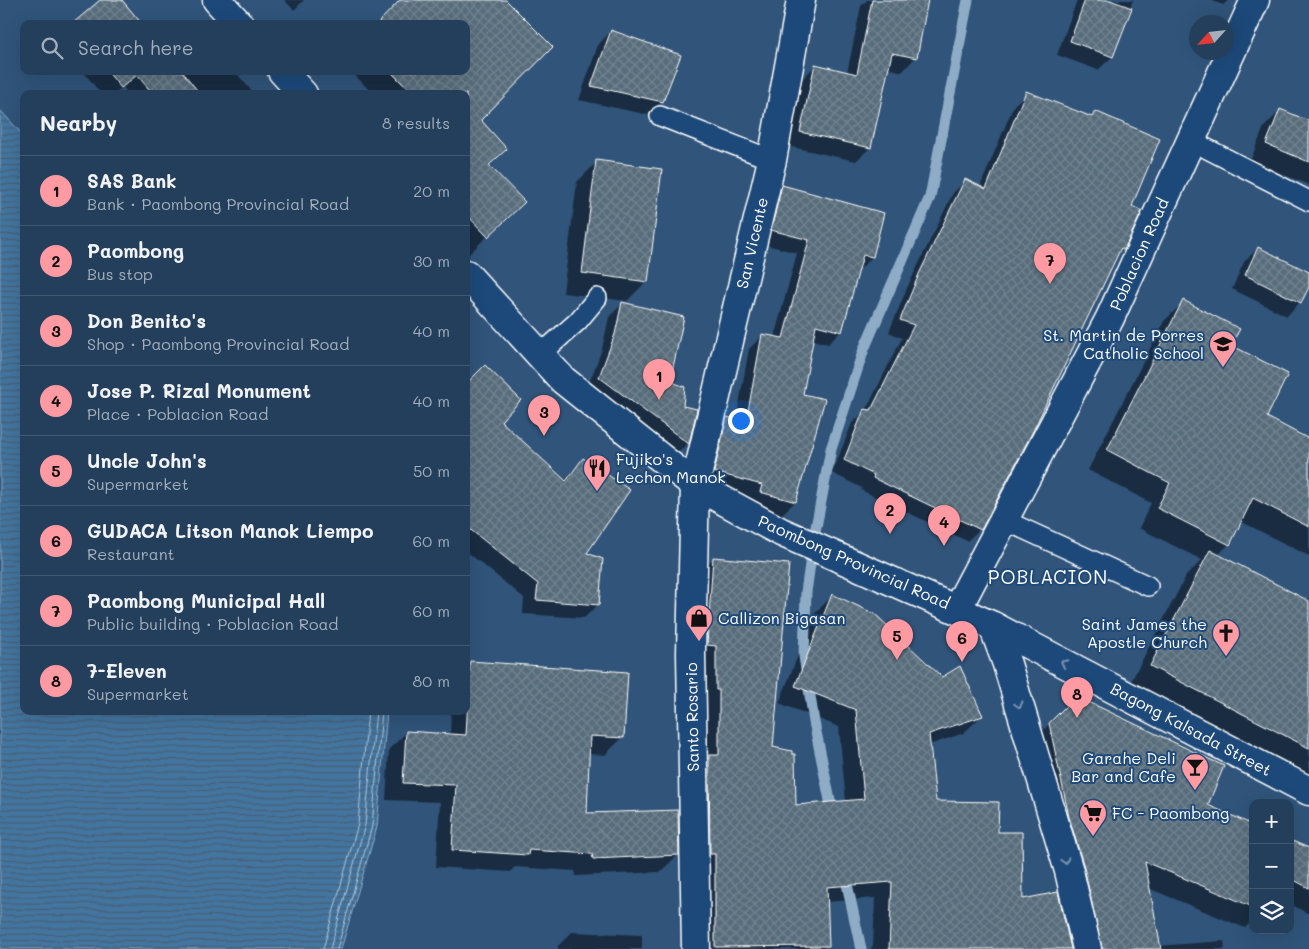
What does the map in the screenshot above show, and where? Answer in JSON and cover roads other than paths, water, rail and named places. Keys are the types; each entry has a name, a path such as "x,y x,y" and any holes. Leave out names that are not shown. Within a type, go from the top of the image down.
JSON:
{"street":[{"path":"217,0 235,20"},
{"name":"San Vicente","path":"695,485 772,160 801,0"},
{"name":"Poblacion Road","path":"958,609 1110,318 1255,0"},
{"path":"286,75 299,90"},
{"name":"Paombong Provincial Road","path":"470,278 563,380 695,485 781,532 993,626"},
{"name":"Santo Rosario","path":"695,485 691,653 696,949"},
{"path":"993,626 1007,664 1068,871 1087,949"},
{"name":"Bagong Kalsada Street","path":"993,626 1309,791"}],"lane":[{"path":"660,116 772,160"},
{"path":"1190,140 1309,201"},
{"path":"540,355 578,321 597,298"},
{"path":"1004,520 1148,586"}],"water":[{"path":"0,110 20,132 20,715 387,715 377,827 341,949 0,949"}],"waterway":[{"path":"833,815 814,722 804,656 806,592 813,543 831,449 864,349 930,197 968,0"},
{"path":"844,870 861,949"}],"place":[{"name":"Paombong Municipal Hall","path":"1050,284"},
{"name":"St. Martin de Porres Catholic School","path":"1223,368"},
{"name":"SAS Bank","path":"659,400"},
{"name":"Don Benito's","path":"544,436"},
{"name":"Fujiko's Lechon Manok","path":"597,492"},
{"name":"Paombong","path":"890,534"},
{"name":"Jose P. Rizal Monument","path":"944,546"},
{"name":"Callizon Bigasan","path":"699,642"},
{"name":"Saint James the Apostle Church","path":"1226,657"},
{"name":"Uncle John's","path":"897,660"},
{"name":"GUDACA Litson Manok Liempo","path":"962,662"},
{"name":"7-Eleven","path":"1077,718"},
{"name":"Garahe Deli Bar and Cafe","path":"1195,791"},
{"name":"FC - Paombong","path":"1093,837"}],"district":[{"name":"POBLACION","path":"1048,577"}]}
